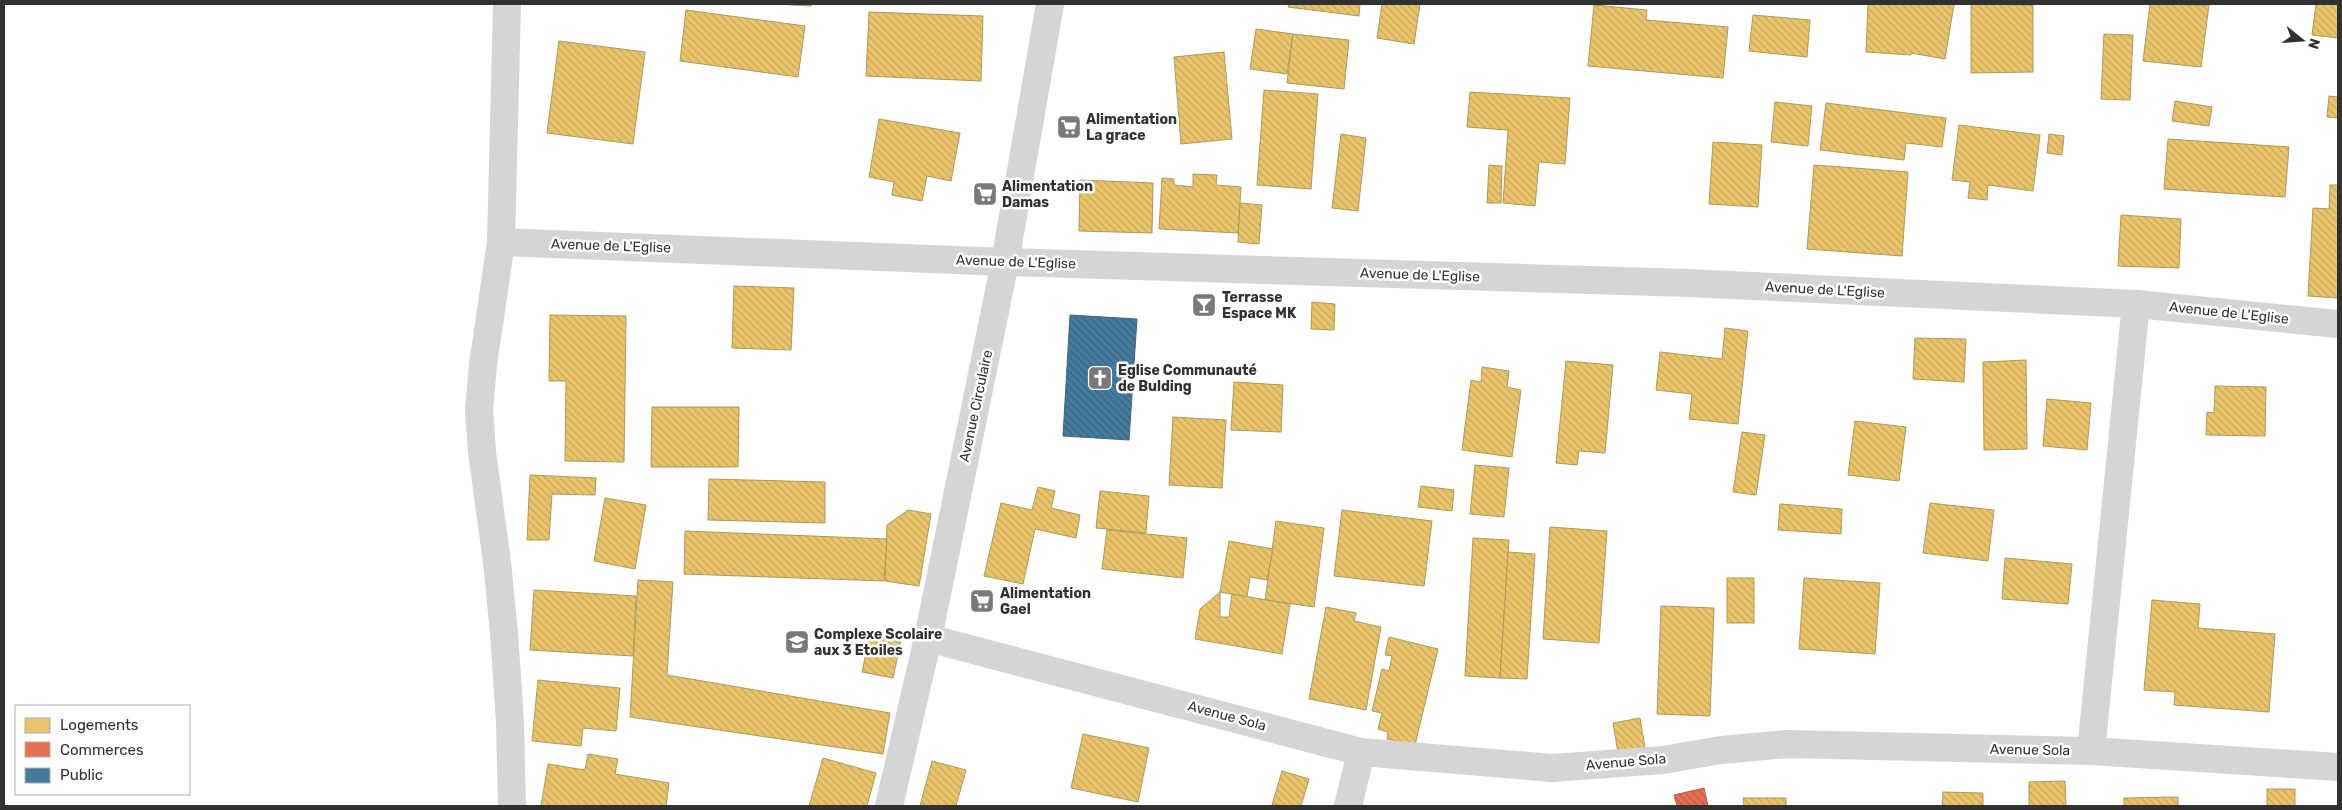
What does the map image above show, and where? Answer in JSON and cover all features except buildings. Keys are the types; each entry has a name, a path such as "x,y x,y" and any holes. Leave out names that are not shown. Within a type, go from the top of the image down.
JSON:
{"street":[{"path":"507,4 501,242 483,365 479,410 482,452 497,562 504,632 510,722 512,806"},
{"name":"Avenue Circulaire","path":"889,806 928,638 1005,262 1050,4"},
{"name":"Avenue de L'Eglise","path":"501,242 1005,262 1678,283 2136,304 2338,324"},
{"path":"2091,751 2136,304"},
{"name":"Avenue Sola","path":"928,638 1361,752 1552,768 1663,760 1721,750 1787,744 2091,751 2338,767"},
{"path":"1348,806 1361,752"}],"place":[{"name":"Alimentation La grace","path":"1069,127"},
{"name":"Alimentation Damas","path":"985,194"},
{"name":"Terrasse Espace MK","path":"1204,305"},
{"name":"Eglise Communauté de Bulding","path":"1100,378"},
{"name":"Alimentation Gael","path":"982,601"},
{"name":"Complexe Scolaire aux 3 Etoiles","path":"797,642"}]}
